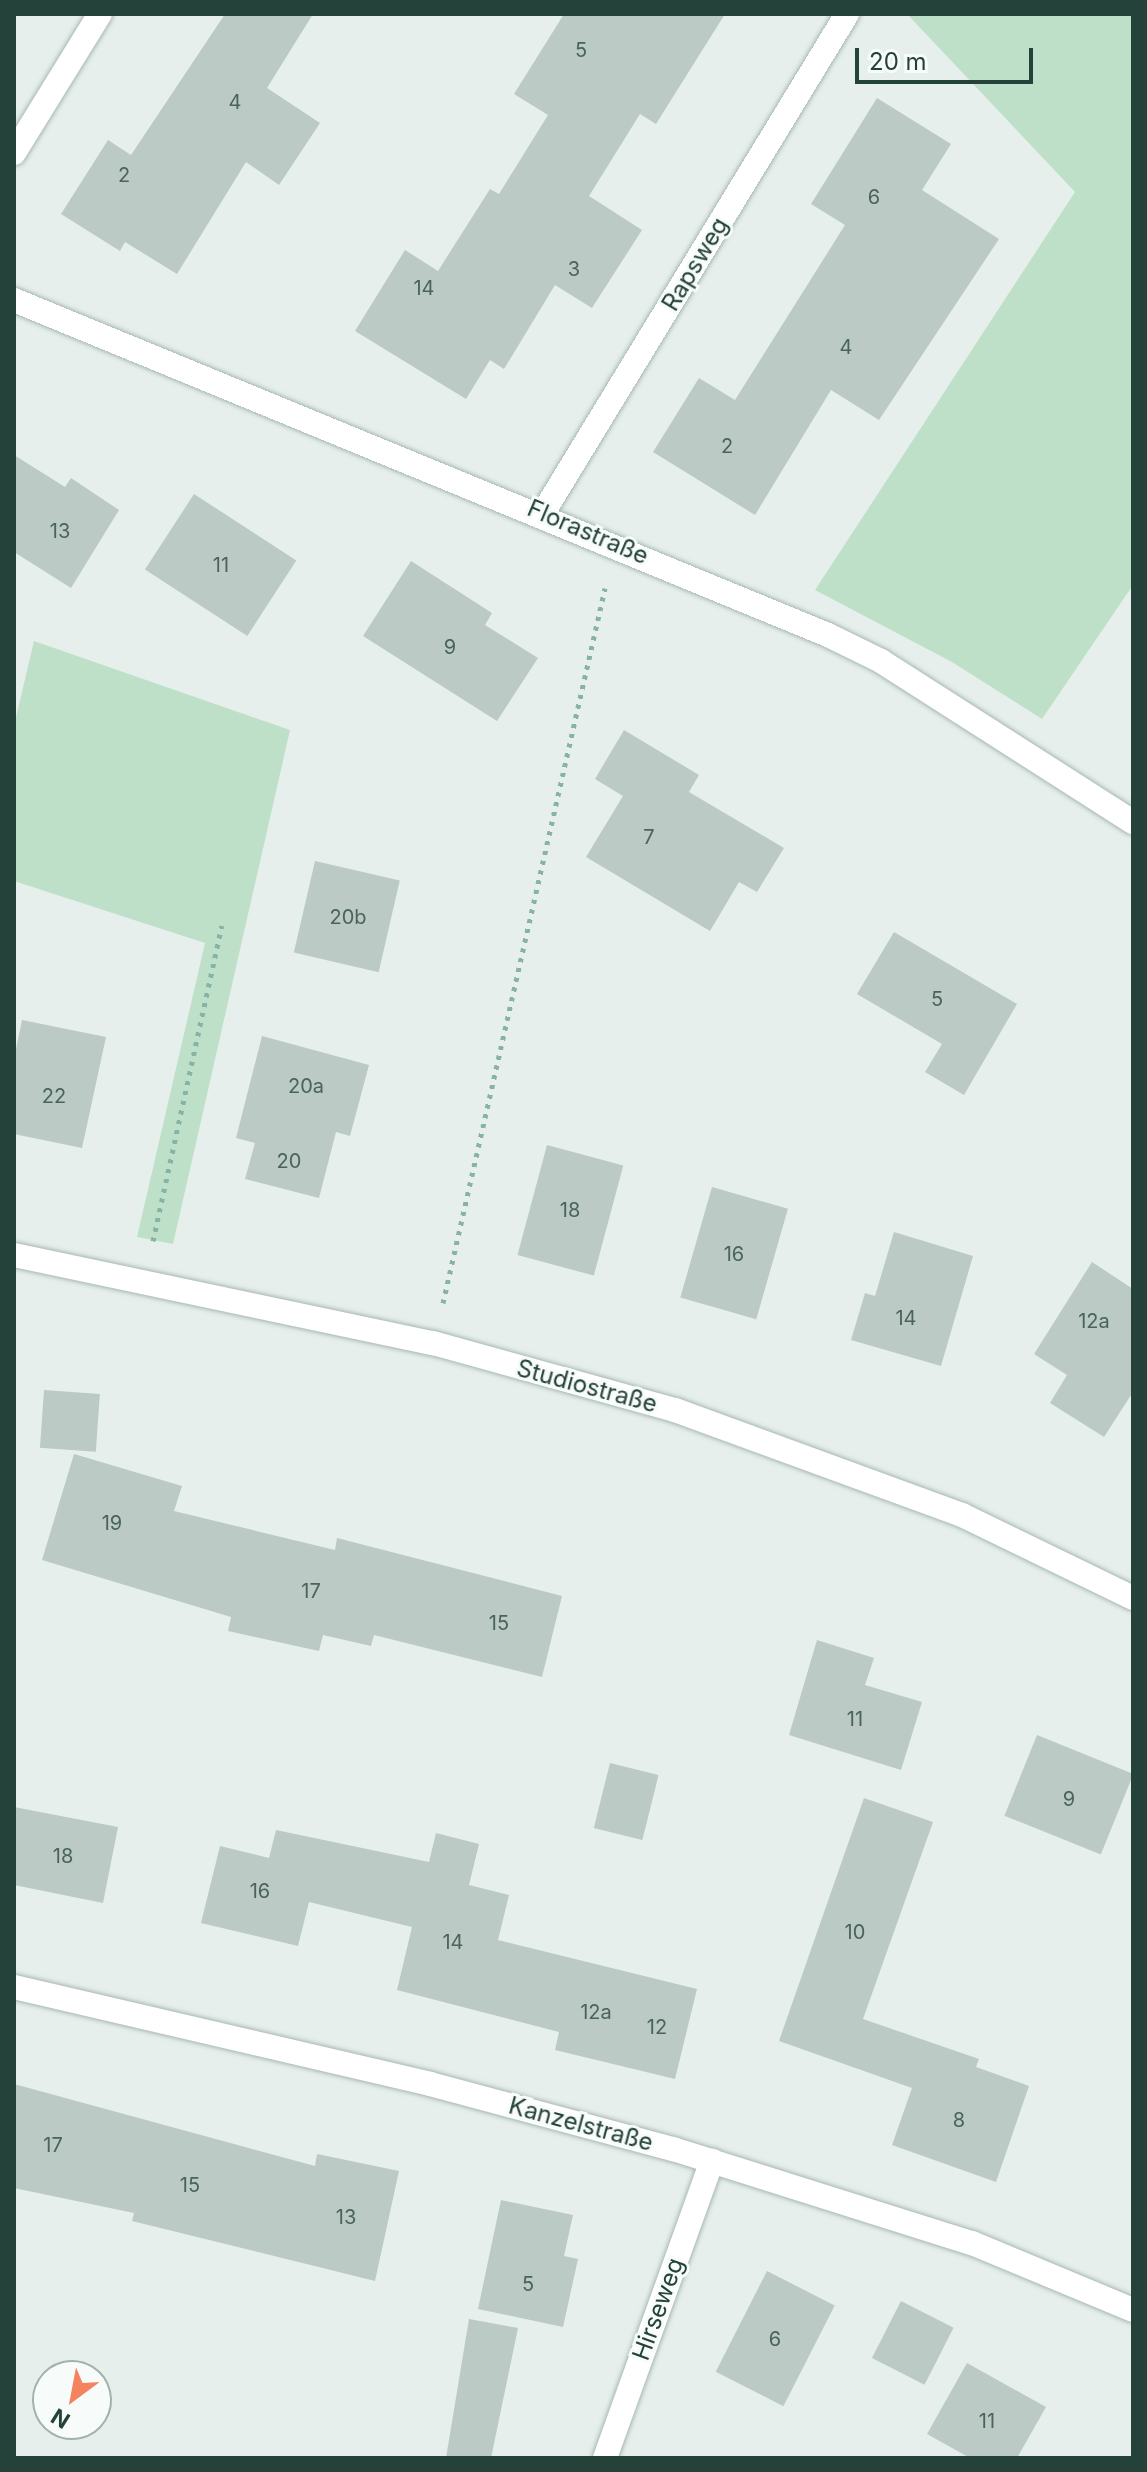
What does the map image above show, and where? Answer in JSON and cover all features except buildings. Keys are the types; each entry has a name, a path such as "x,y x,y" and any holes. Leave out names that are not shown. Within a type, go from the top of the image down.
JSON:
{"street":[{"path":"14,153 100,14"},
{"name":"Rapsweg","path":"543,513 847,14"},
{"name":"Florastraße","path":"14,300 616,543 881,661 1133,822"},
{"name":"Studiostraße","path":"14,1255 433,1343 675,1410 864,1475 1071,1564 1133,1598"},
{"name":"Kanzelstraße","path":"14,1987 430,2084 712,2161 972,2243 1133,2310"},
{"name":"Hirseweg","path":"605,2458 712,2161"}],"path":[{"path":"433,1343 616,543"},
{"path":"144,1283 222,925"}],"green space":[{"path":"907,14 1133,14 1133,585 1042,719 952,662 815,590 1075,192"},
{"path":"34,641 290,730 173,1244 137,1237 205,943 14,881 14,726"}]}
